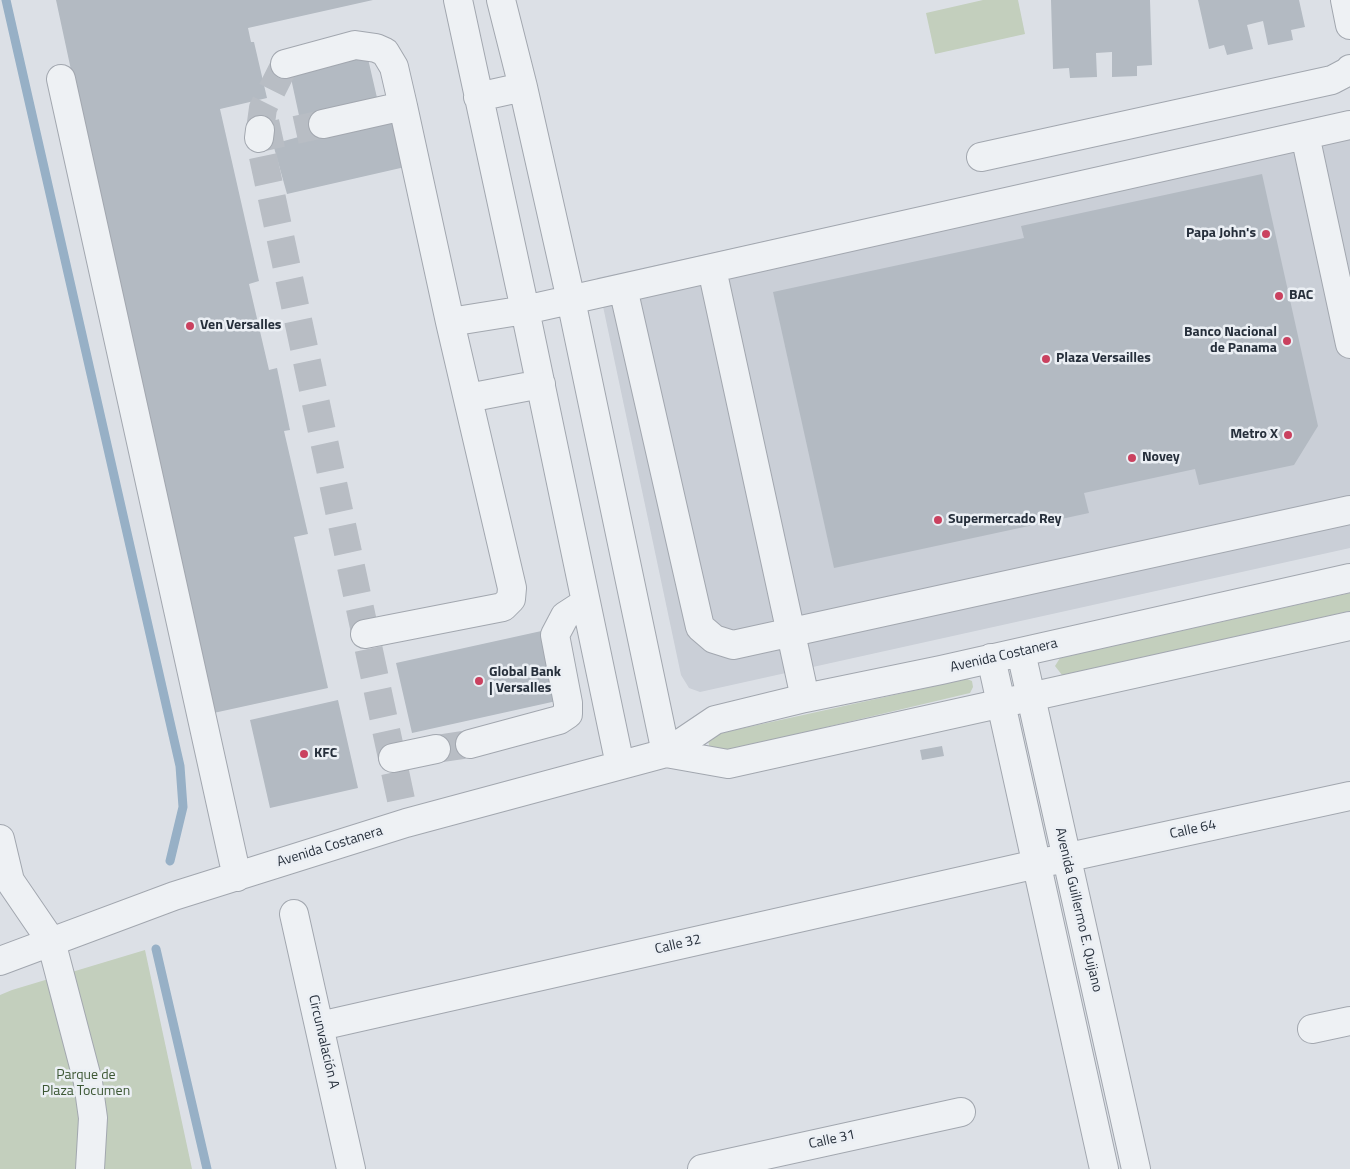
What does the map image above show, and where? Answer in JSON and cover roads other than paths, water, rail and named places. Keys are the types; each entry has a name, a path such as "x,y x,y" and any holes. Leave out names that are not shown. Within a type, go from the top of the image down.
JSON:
{"street":[{"path":"458,0 541,384 620,765"},
{"path":"501,0 523,87 571,300 666,753"},
{"path":"1344,0 1350,24"},
{"path":"286,64 355,45 376,48 384,52 394,67 450,322 512,588 511,599 503,607 365,634"},
{"path":"981,157 1332,80 1350,69"},
{"path":"61,79 238,877"},
{"path":"478,97 523,87"},
{"path":"323,124 403,106"},
{"path":"450,322 525,310 571,300 1350,125"},
{"path":"1305,135 1342,274 1350,344"},
{"path":"712,269 805,698"},
{"path":"622,288 700,627 714,639 733,645 1350,510"},
{"path":"468,398 541,384"},
{"name":"Avenida Costanera","path":"0,961 174,896 406,823 666,753 714,720 805,698 1021,652 1350,578"},
{"path":"470,744 558,720 568,714 568,703 555,636 565,616 586,603"},
{"name":"Avenida Costanera","path":"666,753 728,764 1350,626"},
{"name":"Avenida Guillermo E. Quijano","path":"1021,652 1136,1169"},
{"path":"991,658 1104,1169"},
{"path":"392,758 436,750"},
{"name":"Calle 64","path":"1037,864 1350,796"},
{"path":"0,840 10,881 51,941 88,1082 93,1118 90,1169"},
{"name":"Calle 32","path":"320,1026 1037,864"},
{"name":"Circunvalación A","path":"294,914 351,1169"},
{"path":"1312,1029 1350,1021"},
{"name":"Calle 31","path":"702,1169 961,1112"}],"waterway":[{"path":"6,0 180,766 183,807 170,861"},
{"path":"156,949 207,1169"}],"tunnel":[{"path":"260,130 263,108 285,64"},
{"path":"323,124 259,138 406,823"},
{"path":"436,749 470,744"}],"place":[{"name":"Papa John's","path":"1266,234"},
{"name":"BAC","path":"1279,296"},
{"name":"Ven Versalles","path":"190,326"},
{"name":"Banco Nacional de Panama","path":"1287,341"},
{"name":"Plaza Versailles","path":"1046,359"},
{"name":"Metro X","path":"1288,435"},
{"name":"Novey","path":"1132,458"},
{"name":"Supermercado Rey","path":"938,520"},
{"name":"Global Bank | Versalles","path":"479,681"},
{"name":"KFC","path":"304,754"}],"park label":[{"name":"Parque de Plaza Tocumen","path":"86,1084"}]}
